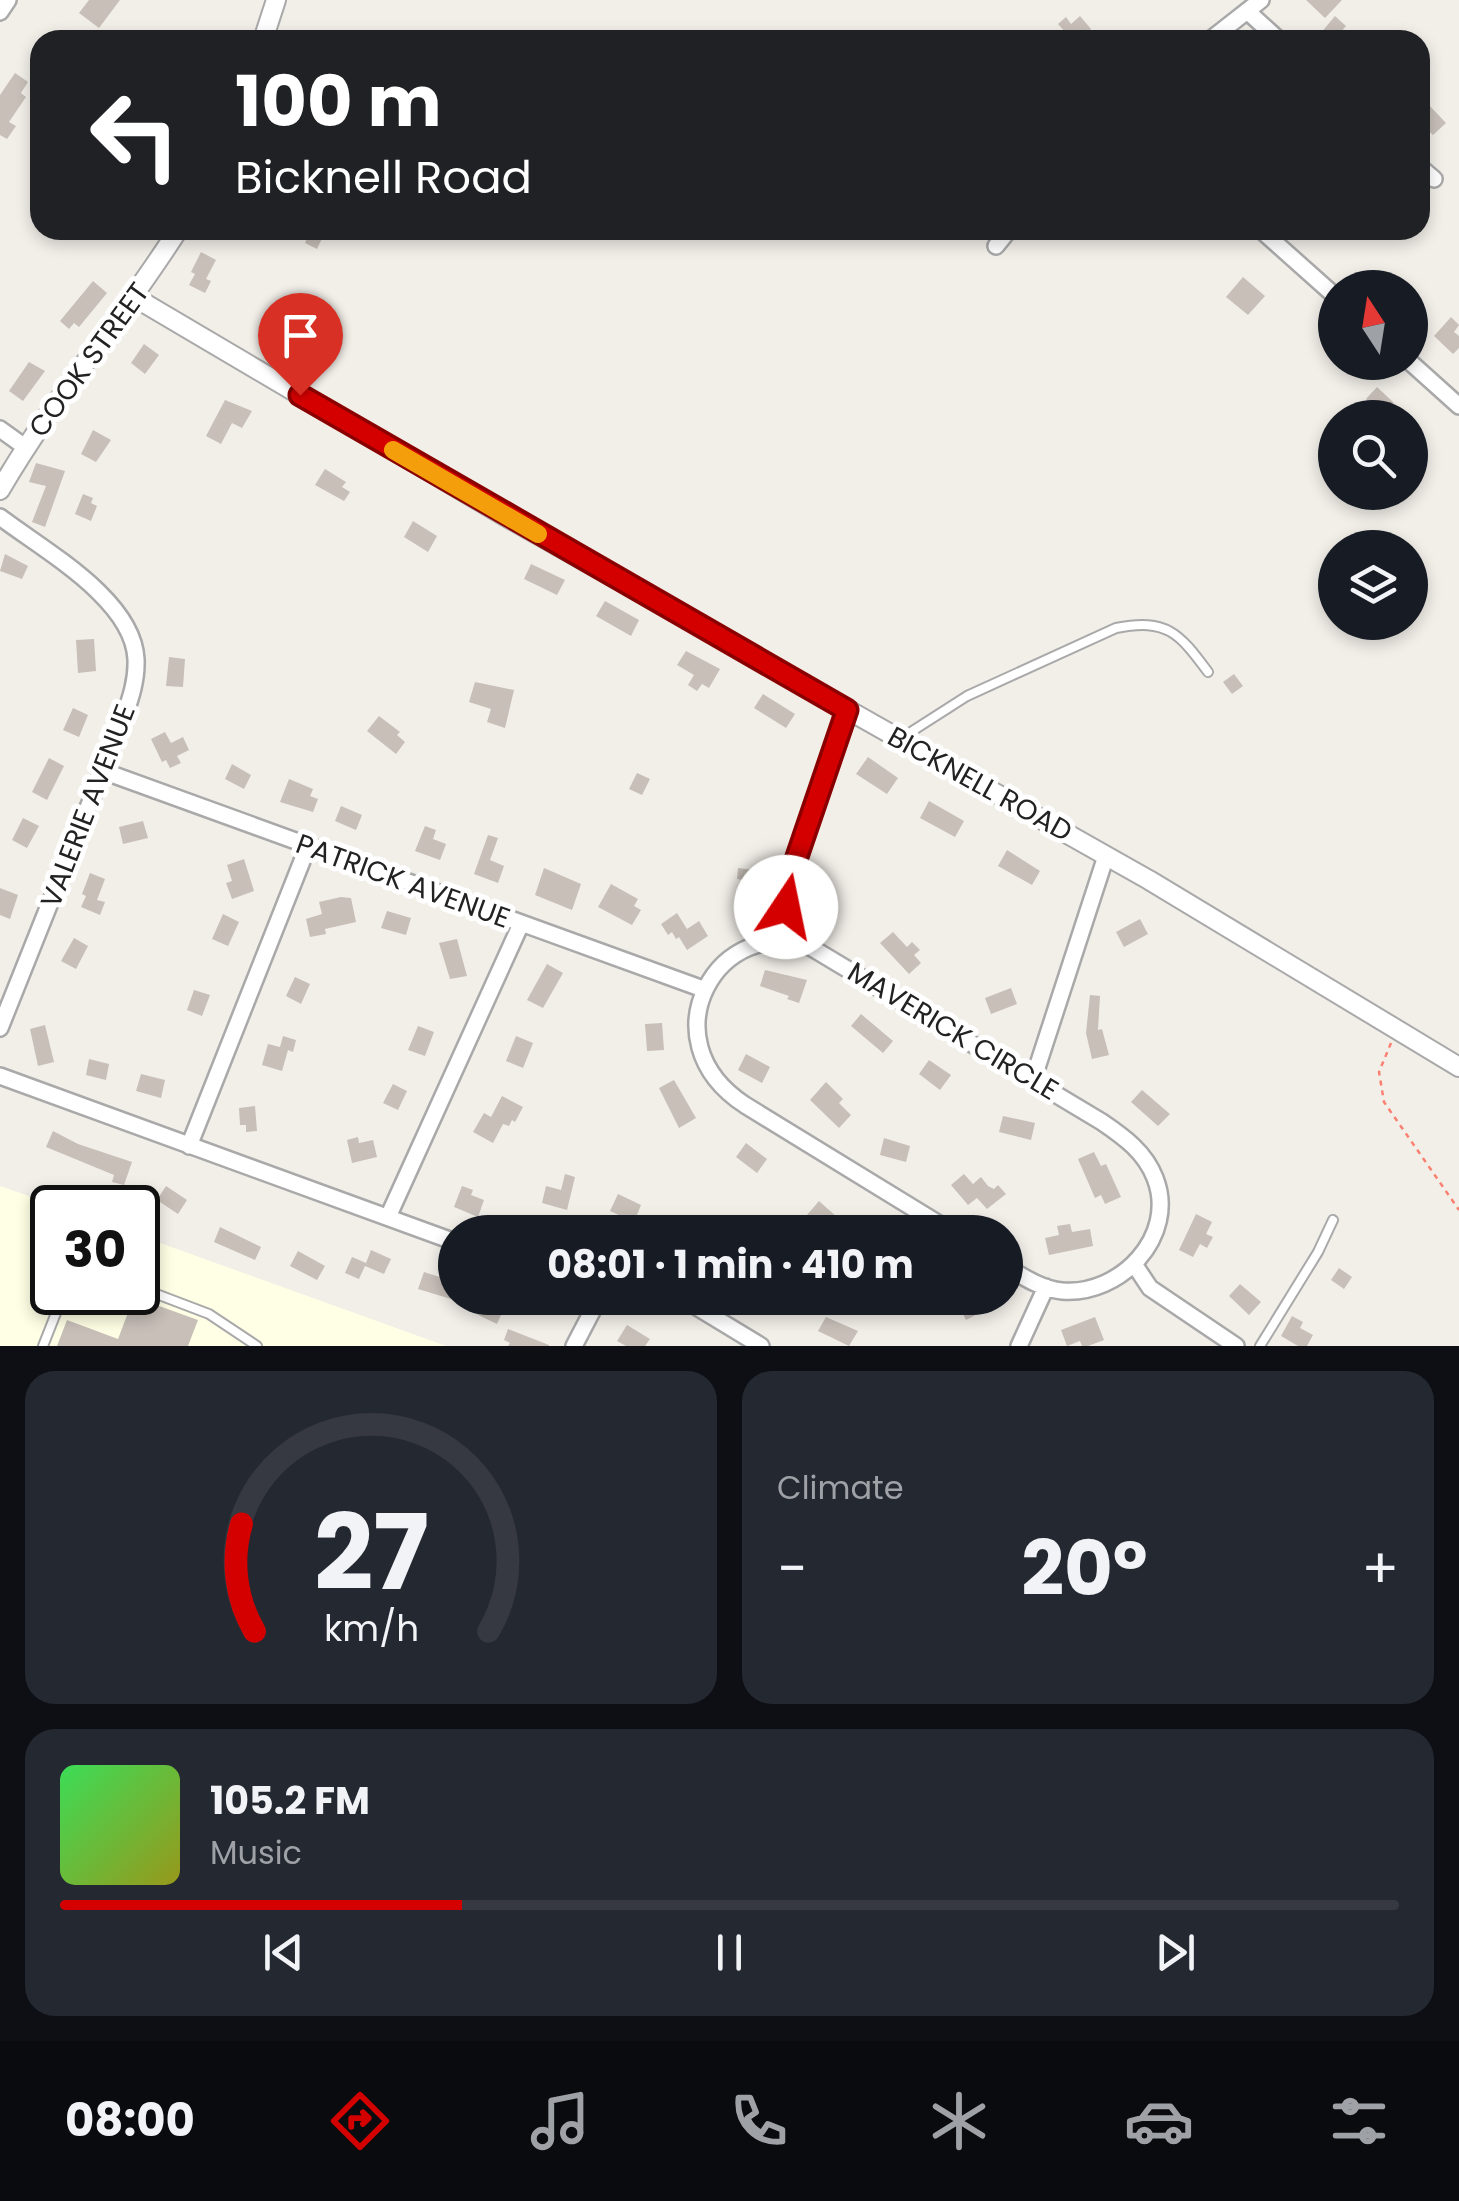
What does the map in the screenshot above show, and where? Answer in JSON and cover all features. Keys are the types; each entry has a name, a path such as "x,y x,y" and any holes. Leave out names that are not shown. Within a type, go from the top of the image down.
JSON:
{"street":[{"path":"0,12 8,0"},
{"path":"266,30 276,0"},
{"path":"1223,30 1261,0"},
{"path":"1247,11 1268,30"},
{"path":"1430,176 1434,179"},
{"name":"COOK STREET","path":"0,490 26,446 171,240"},
{"path":"996,246 1001,240"},
{"path":"1272,240 1318,281"},
{"name":"BICKNELL ROAD","path":"134,297 505,516 1106,856 1459,1066"},
{"path":"1428,378 1459,406"},
{"path":"0,429 26,446"},
{"name":"VALERIE AVENUE","path":"0,517 110,602 134,646 133,692 0,1028"},
{"path":"847,710 788,883 786,940 734,958 710,978 703,989 697,1019 700,1048 710,1071 728,1094 924,1215"},
{"name":"PATRICK AVENUE","path":"103,771 703,989"},
{"path":"189,1146 308,846"},
{"path":"1033,1080 1106,856"},
{"path":"388,1217 520,924"},
{"name":"MAVERICK CIRCLE","path":"786,940 832,958 1110,1128 1138,1150 1159,1188 1159,1208 1153,1236 1134,1264"},
{"path":"0,1076 438,1236"},
{"path":"1023,1275 1062,1291 1118,1278 1134,1264 1150,1288 1236,1346"},
{"path":"1019,1346 1046,1287"},
{"path":"574,1346 590,1315"},
{"path":"710,1315 762,1346"}],"lane":[{"path":"899,739 967,696 1116,628 1143,623 1165,628 1183,638 1208,672"},
{"path":"1260,1346 1318,1252 1333,1220"},
{"path":"160,1295 209,1314 257,1346"},
{"path":"44,1346 55,1315"}],"path":[{"path":"1398,1030 1379,1072 1384,1102 1459,1210"}],"shaded area":[{"path":"0,1186 30,1196 30,1315 160,1315 160,1243 446,1346 0,1346"}],"building":[{"path":"89,0 120,0 99,28 79,13"},
{"path":"1306,0 1342,0 1325,18"},
{"path":"1080,16 1091,29 1063,30 1058,24 1066,17 1071,24"},
{"path":"1335,16 1346,26 1343,30 1323,30"},
{"path":"15,73 28,82 21,93 26,97 9,122 16,126 7,139 0,135 0,95"},
{"path":"1430,106 1446,123 1433,135 1430,132"},
{"path":"306,240 321,240 317,249 305,243"},
{"path":"201,252 216,260 206,279 211,281 205,293 189,285"},
{"path":"1243,277 1265,296 1248,315 1226,297"},
{"path":"93,281 107,293 79,327 74,323 69,329 60,321"},
{"path":"1451,317 1459,325 1454,332 1459,336 1459,348 1453,354 1434,336"},
{"path":"144,344 159,355 145,374 131,363"},
{"path":"29,362 45,371 23,401 9,391"},
{"path":"1377,387 1391,400 1367,400"},
{"path":"225,400 252,411 242,428 232,423 221,444 206,436"},
{"path":"93,430 111,440 96,462 81,454"},
{"path":"36,463 65,471 45,527 32,522 46,486 29,482"},
{"path":"325,469 346,482 342,487 350,492 344,501 315,485"},
{"path":"83,494 93,498 91,503 97,506 91,521 75,514"},
{"path":"413,521 437,536 428,552 404,537"},
{"path":"5,554 28,566 22,579 0,571"},
{"path":"531,564 565,580 557,595 524,579"},
{"path":"605,601 639,620 631,636 596,616"},
{"path":"94,639 96,671 78,673 76,640"},
{"path":"686,651 720,669 709,688 702,684 697,691 688,685 694,675 677,665"},
{"path":"169,657 185,659 183,687 166,686"},
{"path":"1234,674 1243,686 1232,694 1223,682"},
{"path":"475,682 514,690 505,728 487,722 491,709 469,702"},
{"path":"763,694 795,714 786,728 754,708"},
{"path":"73,708 88,715 79,737 63,730"},
{"path":"379,716 400,732 397,735 405,742 396,754 367,731"},
{"path":"165,732 171,743 183,737 189,750 177,756 181,763 170,768 166,760 162,762 151,739"},
{"path":"868,757 898,778 887,794 856,774"},
{"path":"49,758 64,766 47,800 32,792"},
{"path":"232,764 251,775 244,789 225,779"},
{"path":"637,773 650,779 642,795 629,789"},
{"path":"289,779 313,789 310,796 318,799 313,812 280,802"},
{"path":"929,801 964,821 955,837 920,818"},
{"path":"341,806 362,815 356,830 335,821"},
{"path":"23,818 39,826 27,848 12,840"},
{"path":"143,821 148,838 123,844 119,827"},
{"path":"425,826 436,830 433,839 446,844 440,860 415,851"},
{"path":"488,835 498,838 490,860 504,866 498,883 474,874"},
{"path":"1007,850 1040,871 1032,885 998,866"},
{"path":"244,859 254,891 232,899 226,883 232,881 227,865"},
{"path":"544,868 581,884 572,910 535,895"},
{"path":"738,868 761,871 758,898 741,896 743,880 737,879"},
{"path":"90,873 105,879 97,900 105,902 100,915 81,907"},
{"path":"611,884 638,899 634,906 641,910 632,925 598,907"},
{"path":"0,888 18,895 10,919 0,915"},
{"path":"351,898 356,922 310,937 306,919 322,914 319,902"},
{"path":"387,911 411,918 406,935 381,928"},
{"path":"677,913 687,929 699,921 708,936 687,950 679,937 676,939 672,932 668,935 661,924"},
{"path":"223,914 239,922 228,946 212,939"},
{"path":"1140,919 1148,934 1124,947 1116,932"},
{"path":"893,932 907,947 912,942 920,950 914,955 921,963 909,974 880,943"},
{"path":"74,938 88,946 76,969 61,961"},
{"path":"457,939 467,976 450,979 439,943"},
{"path":"547,964 563,973 543,1008 527,1000"},
{"path":"765,970 807,980 799,1003 760,986"},
{"path":"295,977 310,984 301,1004 286,996"},
{"path":"1011,988 1017,1004 991,1014 985,998"},
{"path":"194,990 210,995 202,1016 187,1010"},
{"path":"1090,995 1100,996 1098,1030 1102,1029 1109,1055 1092,1059 1086,1033"},
{"path":"861,1014 893,1041 883,1053 851,1026"},
{"path":"662,1023 664,1050 647,1051 645,1024"},
{"path":"45,1025 54,1062 38,1066 30,1029"},
{"path":"418,1026 434,1032 425,1056 408,1050"},
{"path":"283,1036 296,1040 293,1052 288,1050 282,1071 262,1065 268,1044 280,1047"},
{"path":"516,1036 533,1043 523,1068 506,1061"},
{"path":"746,1054 770,1067 762,1083 738,1070"},
{"path":"89,1059 109,1064 106,1080 86,1075"},
{"path":"929,1060 951,1075 940,1090 919,1074"},
{"path":"141,1074 165,1080 161,1098 136,1091"},
{"path":"674,1080 696,1118 679,1128 659,1088"},
{"path":"826,1082 843,1099 839,1103 851,1115 839,1128 810,1100"},
{"path":"393,1084 407,1091 398,1110 383,1103"},
{"path":"1142,1090 1170,1114 1158,1126 1131,1102"},
{"path":"502,1096 523,1107 515,1122 503,1124 493,1143 473,1132 484,1113 491,1117"},
{"path":"255,1106 257,1131 246,1132 246,1125 240,1125 239,1108"},
{"path":"1003,1116 1035,1123 1031,1140 999,1132"},
{"path":"53,1131 132,1162 124,1185 112,1182 114,1175 46,1147"},
{"path":"358,1137 359,1143 373,1140 377,1157 352,1163 347,1140"},
{"path":"884,1138 910,1146 906,1162 880,1155"},
{"path":"746,1143 767,1159 757,1173 736,1157"},
{"path":"1094,1152 1101,1166 1106,1164 1121,1197 1105,1204 1101,1195 1095,1198 1078,1159"},
{"path":"565,1174 575,1177 567,1210 542,1203 546,1186 561,1190"},
{"path":"964,1174 973,1184 981,1177 988,1186 994,1189 998,1185 1006,1194 987,1209 977,1198 968,1205 951,1185"},
{"path":"166,1186 187,1200 178,1214 160,1202"},
{"path":"462,1186 484,1200 479,1215 454,1207"},
{"path":"618,1194 641,1205 637,1215 610,1211"},
{"path":"819,1201 835,1215 807,1215"},
{"path":"1196,1214 1212,1222 1206,1234 1213,1237 1207,1248 1200,1244 1193,1257 1179,1250"},
{"path":"1070,1224 1072,1232 1090,1229 1093,1246 1049,1255 1045,1238 1059,1235 1057,1226"},
{"path":"220,1227 261,1247 255,1260 214,1242"},
{"path":"371,1250 391,1259 384,1274 365,1266 359,1279 345,1273 352,1257 366,1263"},
{"path":"298,1251 325,1266 317,1280 290,1266"},
{"path":"1339,1268 1352,1277 1344,1289 1331,1280"},
{"path":"424,1272 438,1277 438,1295 418,1289"},
{"path":"1240,1284 1261,1302 1249,1315 1229,1296"},
{"path":"160,1306 198,1320 188,1346 57,1346 67,1320 118,1339 127,1315 160,1315"},
{"path":"478,1315 501,1315 497,1324"},
{"path":"1292,1316 1303,1322 1300,1328 1313,1335 1307,1346 1298,1346 1281,1336"},
{"path":"826,1317 858,1331 849,1346 818,1331"},
{"path":"1095,1317 1104,1340 1088,1346 1082,1346 1080,1341 1067,1346 1061,1330"},
{"path":"627,1325 650,1339 645,1346 626,1346 617,1341"},
{"path":"508,1329 549,1346 508,1346 510,1343 504,1340"}],"slow traffic":[{"path":"393,450 538,534"}],"route":[{"path":"300,395 847,710 788,883 786,907"}]}
